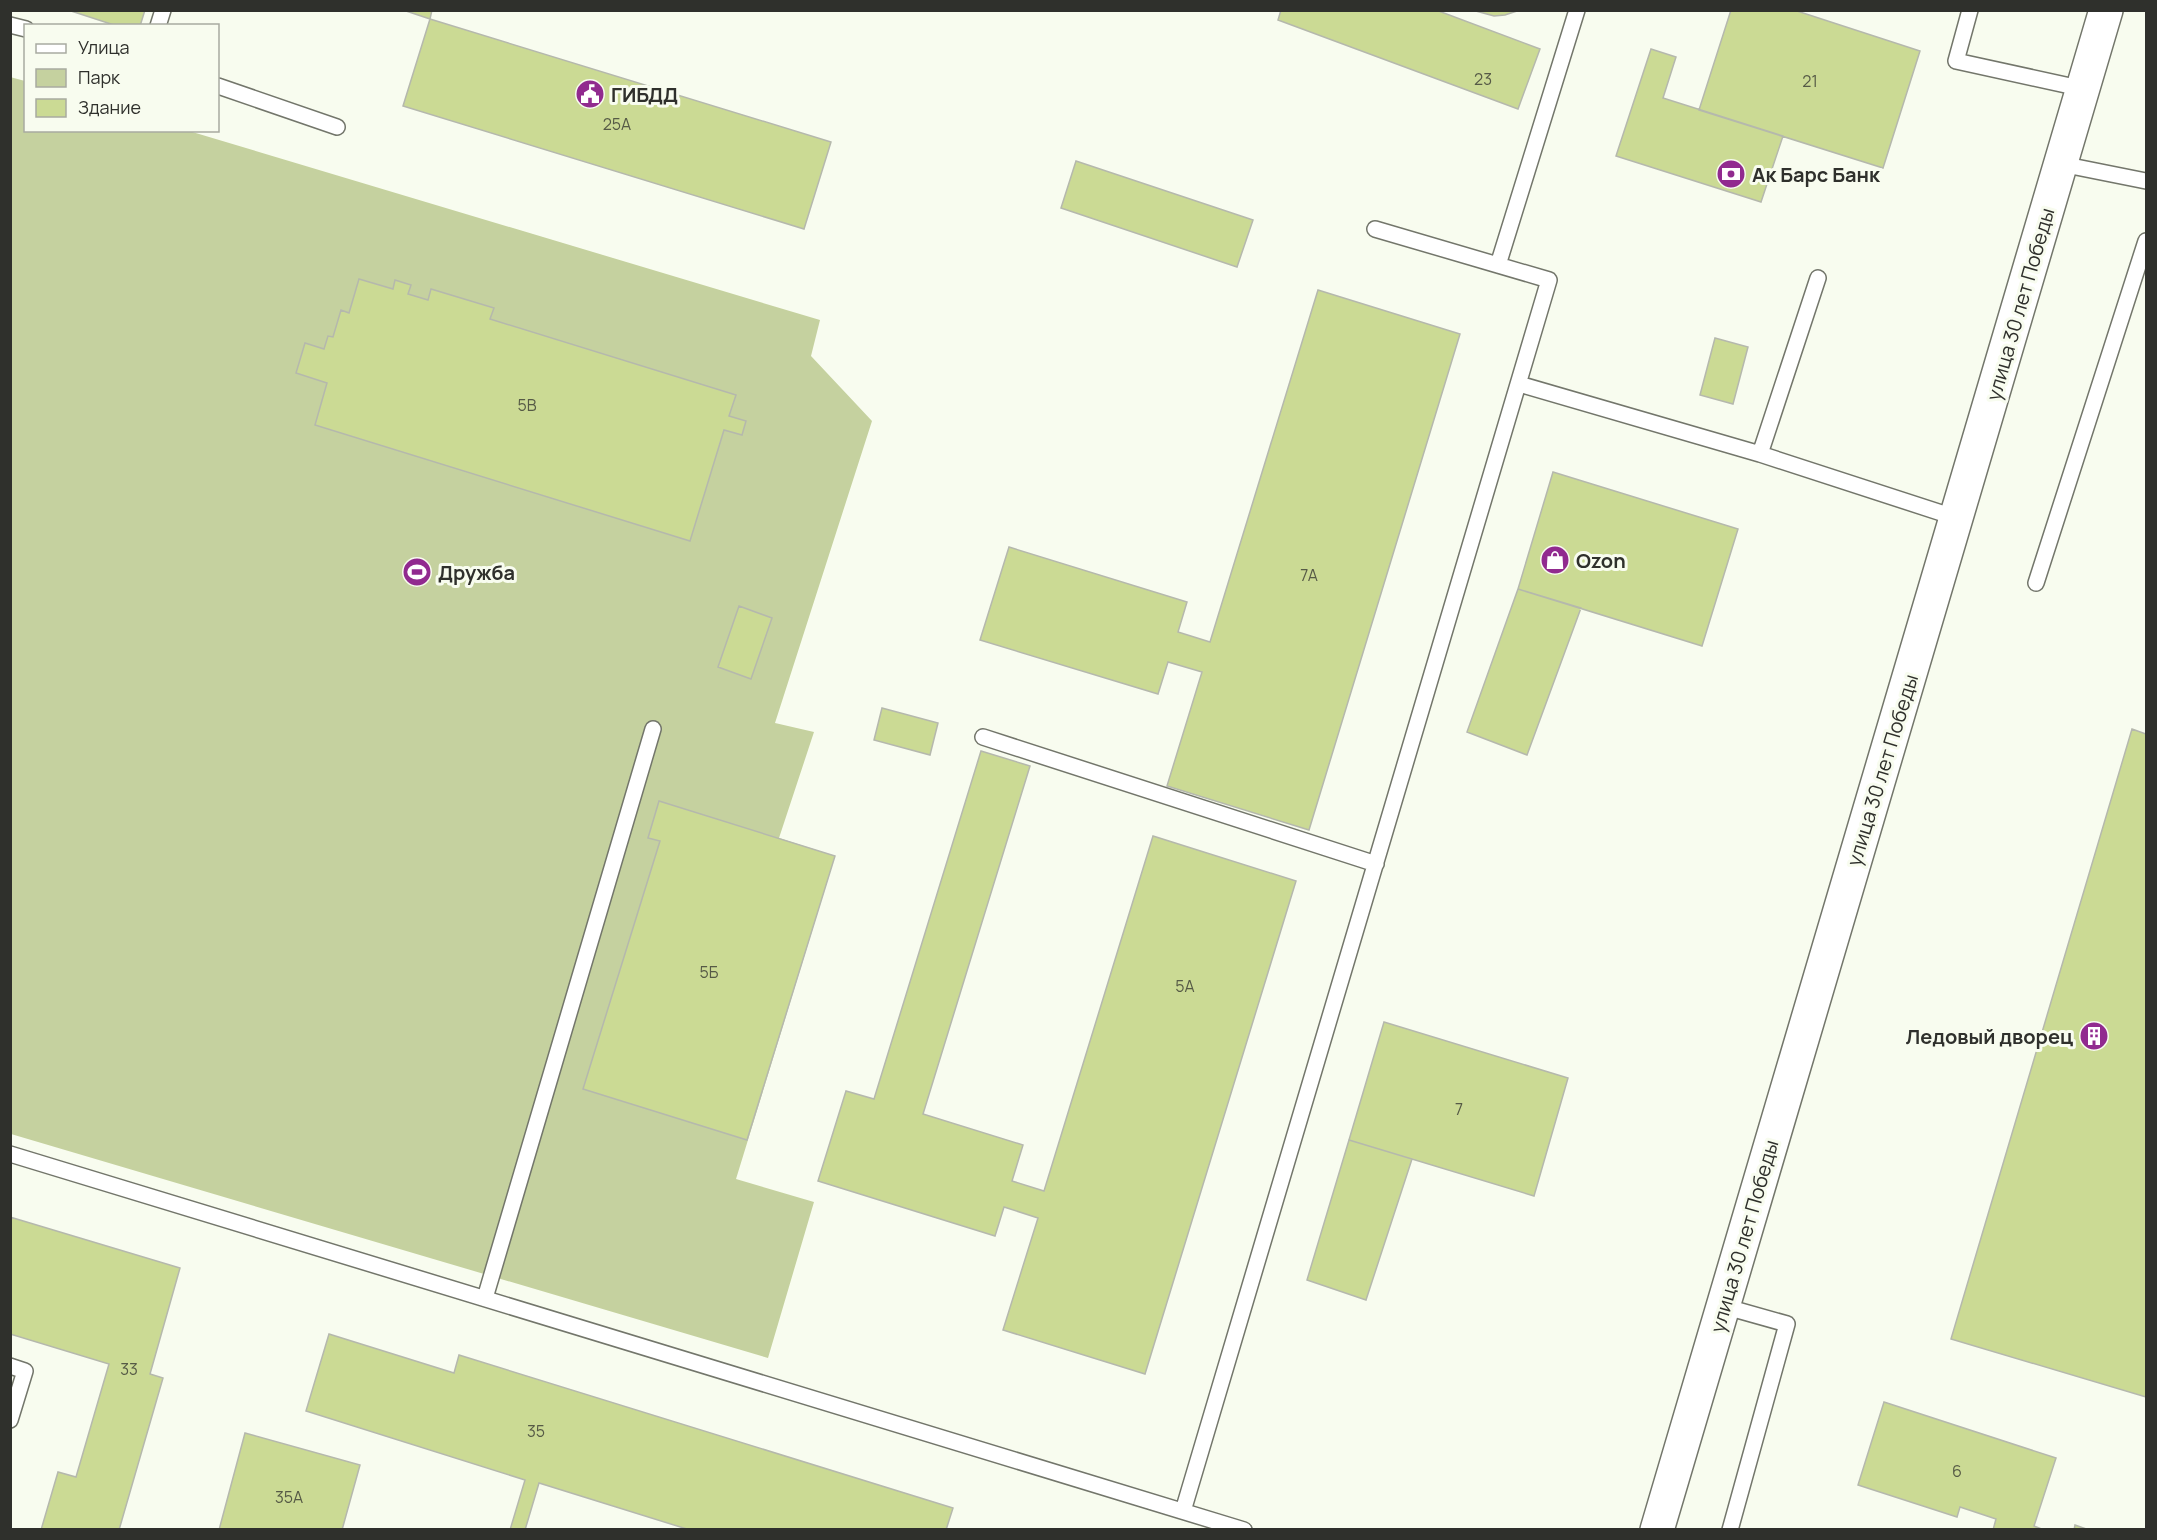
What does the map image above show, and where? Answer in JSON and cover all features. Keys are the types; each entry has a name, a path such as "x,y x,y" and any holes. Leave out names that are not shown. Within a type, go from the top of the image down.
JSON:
{"street":[{"name":"улица 30 лет Победы","path":"1656,1530 2106,10"}],"lane":[{"path":"1498,265 1577,10"},
{"path":"1970,10 1956,61 2084,89"},
{"path":"219,86 337,127"},
{"path":"2061,164 2146,181"},
{"path":"1183,1511 1549,280 1374,229"},
{"path":"2036,583 2146,241"},
{"path":"1760,454 1818,278"},
{"path":"1519,384 1760,454 1957,518"},
{"path":"485,1298 654,729"},
{"path":"982,737 1376,864"},
{"path":"10,1154 1244,1530"},
{"path":"1723,1306 1787,1324 1730,1530"},
{"path":"10,1366 25,1371 10,1420"}],"green space":[{"name":"Дружба","path":"10,77 24,81 24,132 192,132 820,320 811,356 872,421 775,723 814,732 779,838 835,856 736,1179 814,1202 768,1358 11,1134"}],"building":[{"path":"68,10 145,10 141,24 111,24"},
{"path":"403,10 432,10 430,19"},
{"path":"1281,10 1436,10 1540,49 1518,109 1278,20"},
{"path":"1472,10 1520,10 1494,16"},
{"path":"1731,10 1794,10 1920,51 1883,168 1699,110"},
{"path":"430,19 831,142 804,229 403,106"},
{"path":"1651,49 1676,57 1663,98 1783,136 1761,202 1616,156"},
{"path":"1076,161 1253,220 1237,267 1061,208"},
{"path":"359,279 393,289 395,280 411,285 408,294 428,300 431,289 494,308 490,319 736,395 729,416 746,421 742,435 724,430 690,541 315,425 327,383 296,373 305,343 324,349 328,336 333,337 341,310 349,313"},
{"path":"1318,290 1460,334 1309,830 1167,786 1202,672 1168,662 1158,694 980,640 1009,547 1187,602 1178,632 1210,642"},
{"path":"1715,338 1748,347 1733,404 1700,395"},
{"path":"1553,472 1738,529 1702,646 1518,589"},
{"path":"1518,589 1581,608 1527,755 1467,732"},
{"path":"739,606 772,618 751,679 718,667"},
{"path":"882,708 938,723 930,755 874,740"},
{"name":"Ледовый дворец","path":"2132,729 2146,734 2146,1397 1951,1339"},
{"path":"981,751 1030,766 923,1114 1023,1145 1012,1181 1044,1191 1153,836 1296,881 1145,1374 1003,1330 1038,1218 1004,1207 995,1236 818,1181 846,1091 874,1099"},
{"path":"659,801 835,856 747,1140 583,1089 660,841 648,838"},
{"path":"1384,1022 1568,1078 1534,1196 1349,1140"},
{"path":"1349,1140 1412,1159 1366,1300 1307,1280"},
{"path":"10,1217 180,1268 150,1374 163,1378 119,1530 41,1530 58,1472 76,1477 109,1364 10,1334"},
{"path":"329,1334 454,1373 459,1355 953,1508 946,1530 690,1530 539,1483 525,1530 510,1530 525,1480 306,1411"},
{"path":"1884,1402 2056,1458 2034,1526 2044,1530 1993,1530 1996,1519 1960,1507 1957,1517 1858,1485"},
{"path":"245,1433 360,1465 342,1530 219,1530"},
{"path":"2075,1525 2089,1530 2074,1530"}],"place":[{"name":"ГИБДД","path":"590,94"},
{"name":"Ак Барс Банк","path":"1731,174"},
{"name":"Ozon","path":"1555,560"},
{"name":"Дружба","path":"417,572"},
{"name":"Ледовый дворец","path":"2094,1036"}]}
